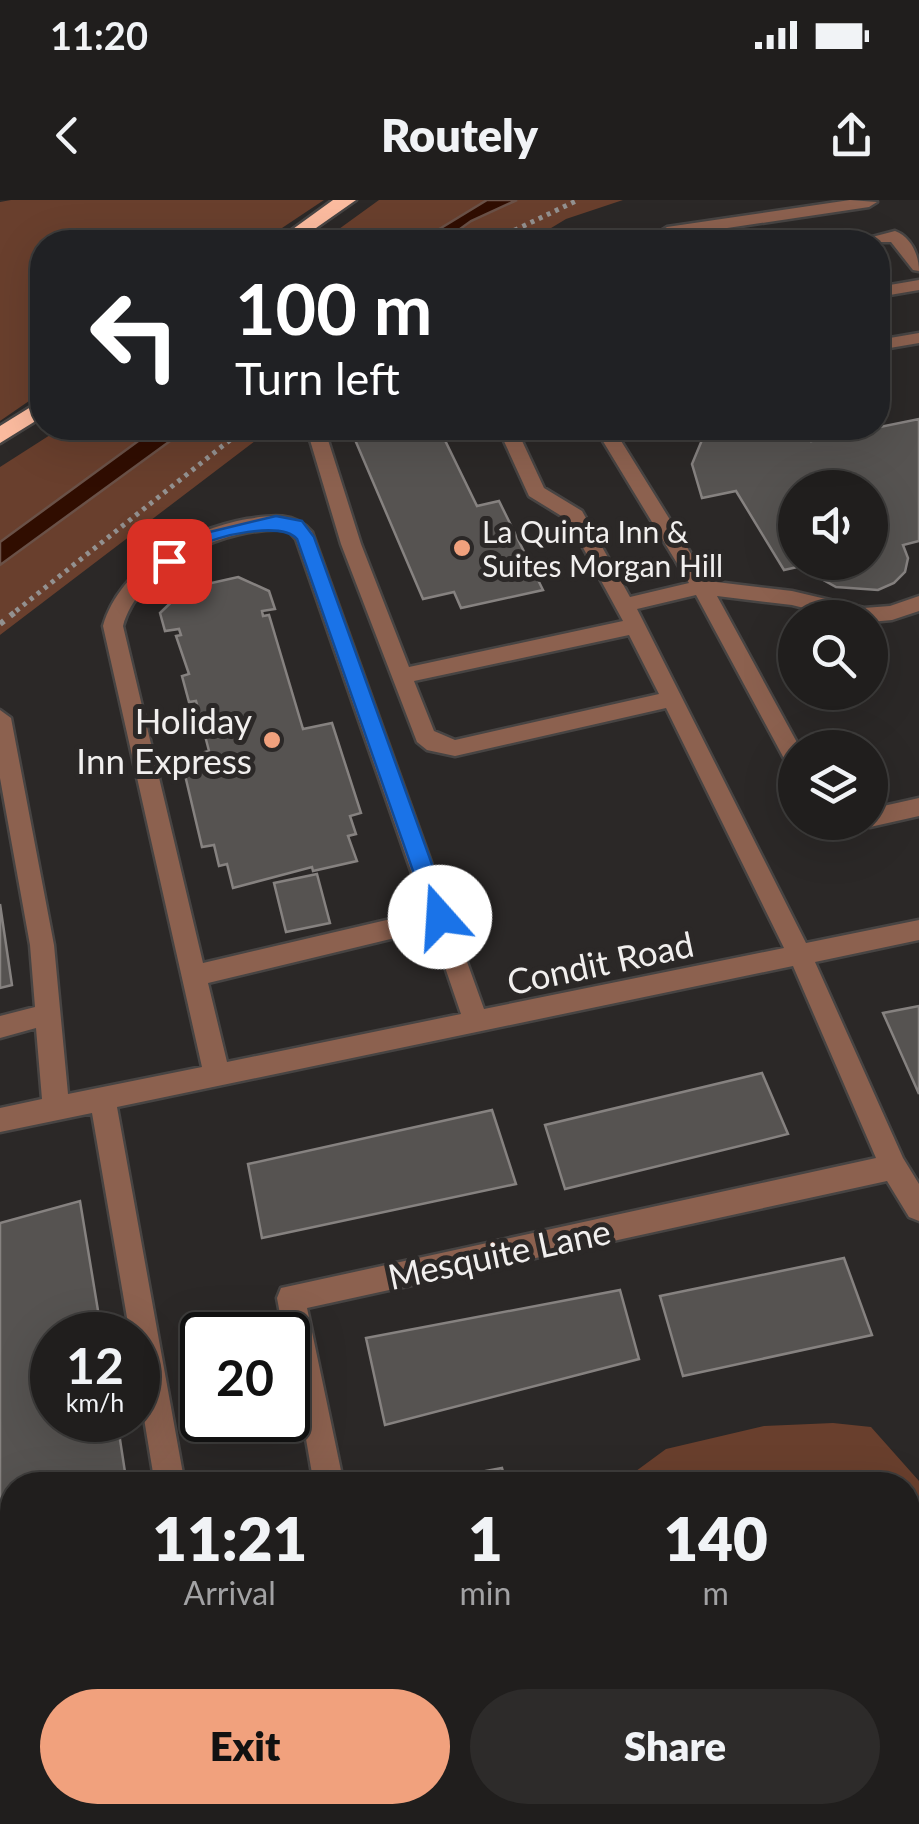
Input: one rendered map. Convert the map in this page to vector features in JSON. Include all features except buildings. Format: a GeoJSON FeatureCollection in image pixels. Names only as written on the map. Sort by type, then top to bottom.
{"type":"FeatureCollection","features":[{"type":"Feature","properties":{"kind":"highway"},"geometry":{"type":"LineString","coordinates":[[302,230],[346,200]]}},
{"type":"Feature","properties":{"kind":"highway"},"geometry":{"type":"LineString","coordinates":[[0,436],[30,415]]}},
{"type":"Feature","properties":{"kind":"street"},"geometry":{"type":"LineString","coordinates":[[692,230],[881,215],[919,266]]}},
{"type":"Feature","properties":{"kind":"street"},"geometry":{"type":"LineString","coordinates":[[890,290],[919,285]]}},
{"type":"Feature","properties":{"kind":"street"},"geometry":{"type":"LineString","coordinates":[[890,343],[919,338]]}},
{"type":"Feature","properties":{"kind":"street"},"geometry":{"type":"LineString","coordinates":[[319,440],[346,527],[402,676],[425,736],[434,744],[455,748],[672,699]]}},
{"type":"Feature","properties":{"kind":"street"},"geometry":{"type":"LineString","coordinates":[[512,440],[536,492],[575,516],[630,616],[800,955],[893,1167],[919,1208]]}},
{"type":"Feature","properties":{"kind":"street"},"geometry":{"type":"LineString","coordinates":[[610,440],[702,587],[780,730]]}},
{"type":"Feature","properties":{"kind":"street"},"geometry":{"type":"LineString","coordinates":[[216,1076],[113,626],[114,612],[124,598],[191,542],[210,535],[276,522],[296,525],[305,537],[477,1022]]}},
{"type":"Feature","properties":{"kind":"street"},"geometry":{"type":"LineString","coordinates":[[402,676],[630,616],[702,587],[792,598],[864,615],[892,613],[919,603]]}},
{"type":"Feature","properties":{"kind":"street"},"geometry":{"type":"LineString","coordinates":[[0,718],[42,945],[56,1109]]}},
{"type":"Feature","properties":{"kind":"street"},"geometry":{"type":"LineString","coordinates":[[888,814],[919,807]]}},
{"type":"Feature","properties":{"kind":"street"},"geometry":{"type":"LineString","coordinates":[[194,976],[440,917]]}},
{"type":"Feature","properties":{"kind":"street","name":"Condit Road"},"geometry":{"type":"LineString","coordinates":[[0,1120],[919,930]]}},
{"type":"Feature","properties":{"kind":"street"},"geometry":{"type":"LineString","coordinates":[[0,1027],[48,1014]]}},
{"type":"Feature","properties":{"kind":"street"},"geometry":{"type":"LineString","coordinates":[[103,1099],[168,1472]]}},
{"type":"Feature","properties":{"kind":"street","name":"Mesquite Lane"},"geometry":{"type":"LineString","coordinates":[[326,1472],[291,1298],[893,1167]]}},
{"type":"Feature","properties":{"kind":"path"},"geometry":{"type":"LineString","coordinates":[[515,230],[578,200]]}},
{"type":"Feature","properties":{"kind":"path"},"geometry":{"type":"LineString","coordinates":[[0,624],[230,440]]}},
{"type":"Feature","properties":{"kind":"shaded area"},"geometry":{"type":"Polygon","coordinates":[[[324,200],[279,230],[30,230],[30,400],[0,421],[0,202],[324,200]]]}},
{"type":"Feature","properties":{"kind":"shaded area"},"geometry":{"type":"Polygon","coordinates":[[[379,200],[623,200],[566,219],[548,230],[338,230],[379,200]]]}},
{"type":"Feature","properties":{"kind":"shaded area"},"geometry":{"type":"Polygon","coordinates":[[[487,200],[517,200],[459,230],[438,230],[487,200]]]}},
{"type":"Feature","properties":{"kind":"shaded area"},"geometry":{"type":"Polygon","coordinates":[[[42,440],[256,440],[0,635],[0,467],[42,440]]]}},
{"type":"Feature","properties":{"kind":"shaded area"},"geometry":{"type":"Polygon","coordinates":[[[140,440],[172,440],[0,565],[0,542],[140,440]]]}},
{"type":"Feature","properties":{"kind":"shaded area"},"geometry":{"type":"Polygon","coordinates":[[[833,1423],[871,1427],[911,1472],[635,1472],[666,1449],[764,1426],[833,1423]]]}},
{"type":"Feature","properties":{"kind":"place","name":"La Quinta Inn & Suites Morgan Hill"},"geometry":{"type":"Point","coordinates":[462,548]}},
{"type":"Feature","properties":{"kind":"place","name":"Holiday Inn Express"},"geometry":{"type":"Point","coordinates":[272,740]}},
{"type":"Feature","properties":{"kind":"route"},"geometry":{"type":"LineString","coordinates":[[169,561],[191,542],[210,535],[276,522],[296,525],[305,537],[440,917]]}}]}
